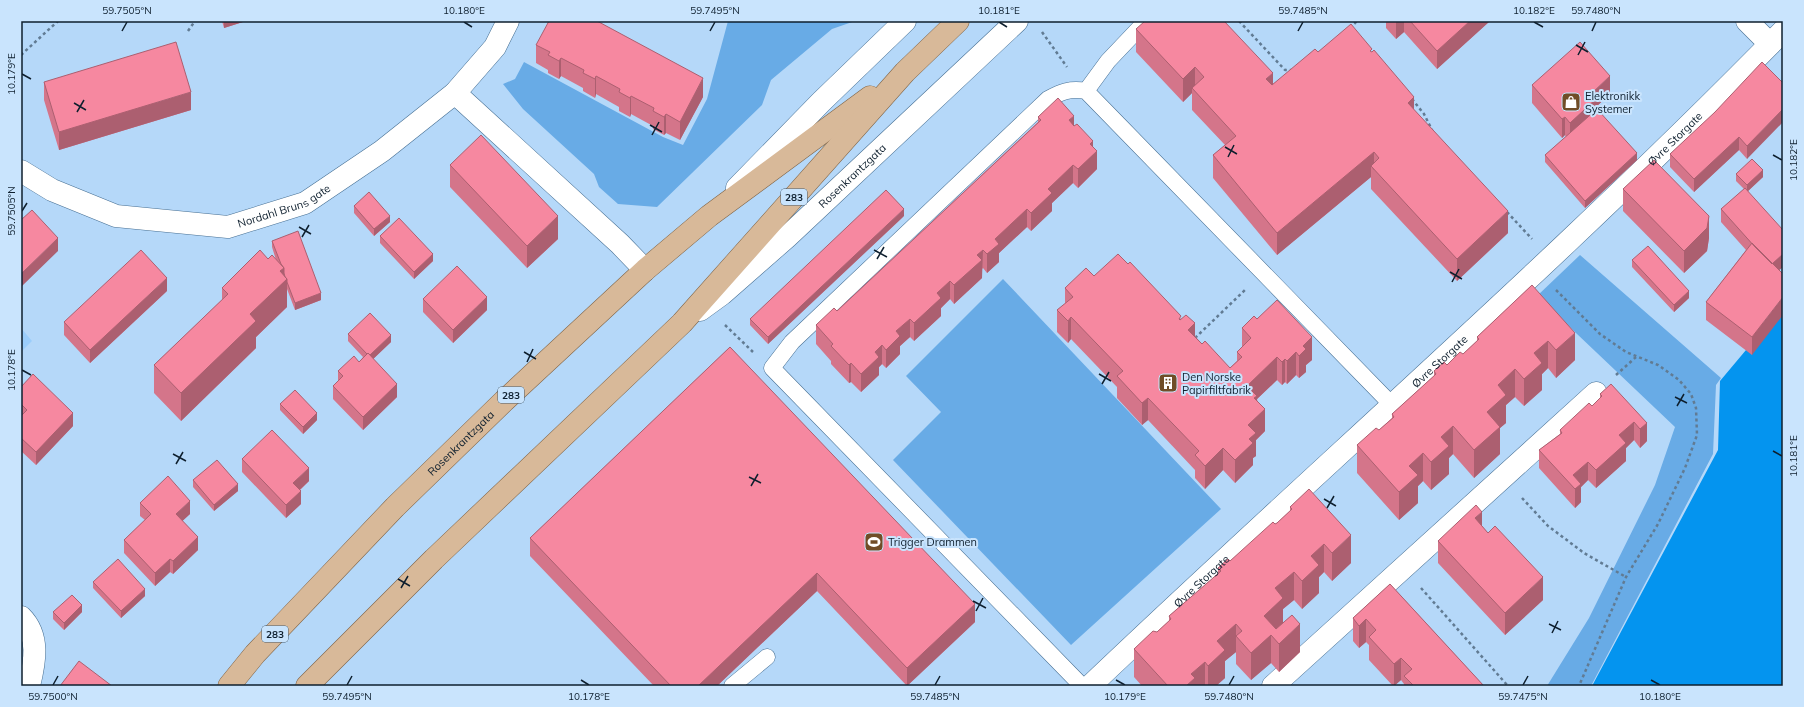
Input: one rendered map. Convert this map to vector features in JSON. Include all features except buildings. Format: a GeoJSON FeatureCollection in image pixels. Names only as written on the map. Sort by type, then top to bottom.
{"type":"FeatureCollection","features":[{"type":"Feature","properties":{"kind":"main road","name":"Rosenkrantzgata"},"geometry":{"type":"LineString","coordinates":[[307,686],[434,559],[682,323],[905,72],[958,21]]}},
{"type":"Feature","properties":{"kind":"main road","name":"Rosenkrantzgata"},"geometry":{"type":"LineString","coordinates":[[229,686],[256,654],[396,507],[504,401],[646,270],[709,216],[905,72]]}},
{"type":"Feature","properties":{"kind":"street","name":"Nordahl Bruns gate"},"geometry":{"type":"LineString","coordinates":[[21,171],[52,190],[116,216],[228,227],[305,203],[382,151],[455,93],[495,47],[508,21]]}},
{"type":"Feature","properties":{"kind":"street","name":"Rosenkrantzgata"},"geometry":{"type":"LineString","coordinates":[[709,216],[821,102],[905,21]]}},
{"type":"Feature","properties":{"kind":"street","name":"Rosenkrantzgata"},"geometry":{"type":"LineString","coordinates":[[682,323],[722,294],[787,237],[1017,21]]}},
{"type":"Feature","properties":{"kind":"street"},"geometry":{"type":"LineString","coordinates":[[1747,21],[1776,38]]}},
{"type":"Feature","properties":{"kind":"street","name":"Øvre Storgate"},"geometry":{"type":"LineString","coordinates":[[1090,686],[1544,265],[1664,151],[1776,38]]}},
{"type":"Feature","properties":{"kind":"street"},"geometry":{"type":"LineString","coordinates":[[455,93],[620,244],[646,270]]}},
{"type":"Feature","properties":{"kind":"street"},"geometry":{"type":"LineString","coordinates":[[1273,686],[1596,393]]}},
{"type":"Feature","properties":{"kind":"street"},"geometry":{"type":"LineString","coordinates":[[21,617],[33,635],[35,650],[29,686]]}},
{"type":"Feature","properties":{"kind":"lane"},"geometry":{"type":"LineString","coordinates":[[1086,91],[1108,60],[1146,21]]}},
{"type":"Feature","properties":{"kind":"lane"},"geometry":{"type":"LineString","coordinates":[[1082,686],[772,368],[792,342],[1048,99],[1068,90],[1074,89],[1086,91],[1392,405]]}},
{"type":"Feature","properties":{"kind":"lane"},"geometry":{"type":"LineString","coordinates":[[732,686],[767,657]]}},
{"type":"Feature","properties":{"kind":"path"},"geometry":{"type":"LineString","coordinates":[[21,55],[58,21]]}},
{"type":"Feature","properties":{"kind":"path"},"geometry":{"type":"LineString","coordinates":[[188,31],[195,21]]}},
{"type":"Feature","properties":{"kind":"path"},"geometry":{"type":"LineString","coordinates":[[1239,21],[1285,70],[1293,71]]}},
{"type":"Feature","properties":{"kind":"path"},"geometry":{"type":"LineString","coordinates":[[1344,33],[1357,21]]}},
{"type":"Feature","properties":{"kind":"path"},"geometry":{"type":"LineString","coordinates":[[1039,28],[1086,91]]}},
{"type":"Feature","properties":{"kind":"path"},"geometry":{"type":"LineString","coordinates":[[1350,28],[1355,34]]}},
{"type":"Feature","properties":{"kind":"path"},"geometry":{"type":"LineString","coordinates":[[1410,97],[1424,114],[1434,134]]}},
{"type":"Feature","properties":{"kind":"path"},"geometry":{"type":"LineString","coordinates":[[1503,208],[1544,265],[1575,312],[1600,334],[1626,352],[1658,365],[1679,380],[1691,394],[1696,408],[1697,435],[1685,468],[1658,524],[1626,577],[1580,686]]}},
{"type":"Feature","properties":{"kind":"path"},"geometry":{"type":"LineString","coordinates":[[1195,338],[1263,273]]}},
{"type":"Feature","properties":{"kind":"path"},"geometry":{"type":"LineString","coordinates":[[725,326],[745,345]]}},
{"type":"Feature","properties":{"kind":"path"},"geometry":{"type":"LineString","coordinates":[[1504,478],[1548,526],[1584,553],[1626,577]]}},
{"type":"Feature","properties":{"kind":"path"},"geometry":{"type":"LineString","coordinates":[[1403,569],[1508,686]]}},
{"type":"Feature","properties":{"kind":"shaded area"},"geometry":{"type":"Polygon","coordinates":[[[728,21],[855,21],[832,29],[771,80],[762,105],[657,207],[618,204],[599,187],[594,174],[523,109],[503,84],[515,79],[524,62],[663,137],[683,145],[707,99],[728,21]]]}},
{"type":"Feature","properties":{"kind":"shaded area"},"geometry":{"type":"Polygon","coordinates":[[[1580,255],[1721,378],[1716,385],[1713,454],[1591,686],[1547,686],[1589,618],[1655,485],[1675,427],[1537,296],[1580,255]]]}},
{"type":"Feature","properties":{"kind":"shaded area"},"geometry":{"type":"Polygon","coordinates":[[[1003,279],[1221,509],[1071,645],[893,460],[941,412],[906,376],[1003,279]]]}},
{"type":"Feature","properties":{"kind":"shaded area"},"geometry":{"type":"Polygon","coordinates":[[[1783,306],[1783,686],[1592,686],[1718,450],[1720,381],[1783,306]]]}},
{"type":"Feature","properties":{"kind":"shaded area"},"geometry":{"type":"Polygon","coordinates":[[[21,328],[32,341],[21,352],[21,328]]]}},
{"type":"Feature","properties":{"kind":"place","name":"Elektronikk Systemer"},"geometry":{"type":"Point","coordinates":[1571,102]}},
{"type":"Feature","properties":{"kind":"place","name":"Den Norske Papirfiltfabrik"},"geometry":{"type":"Point","coordinates":[1168,383]}},
{"type":"Feature","properties":{"kind":"place","name":"Trigger Drammen"},"geometry":{"type":"Point","coordinates":[874,542]}}]}
